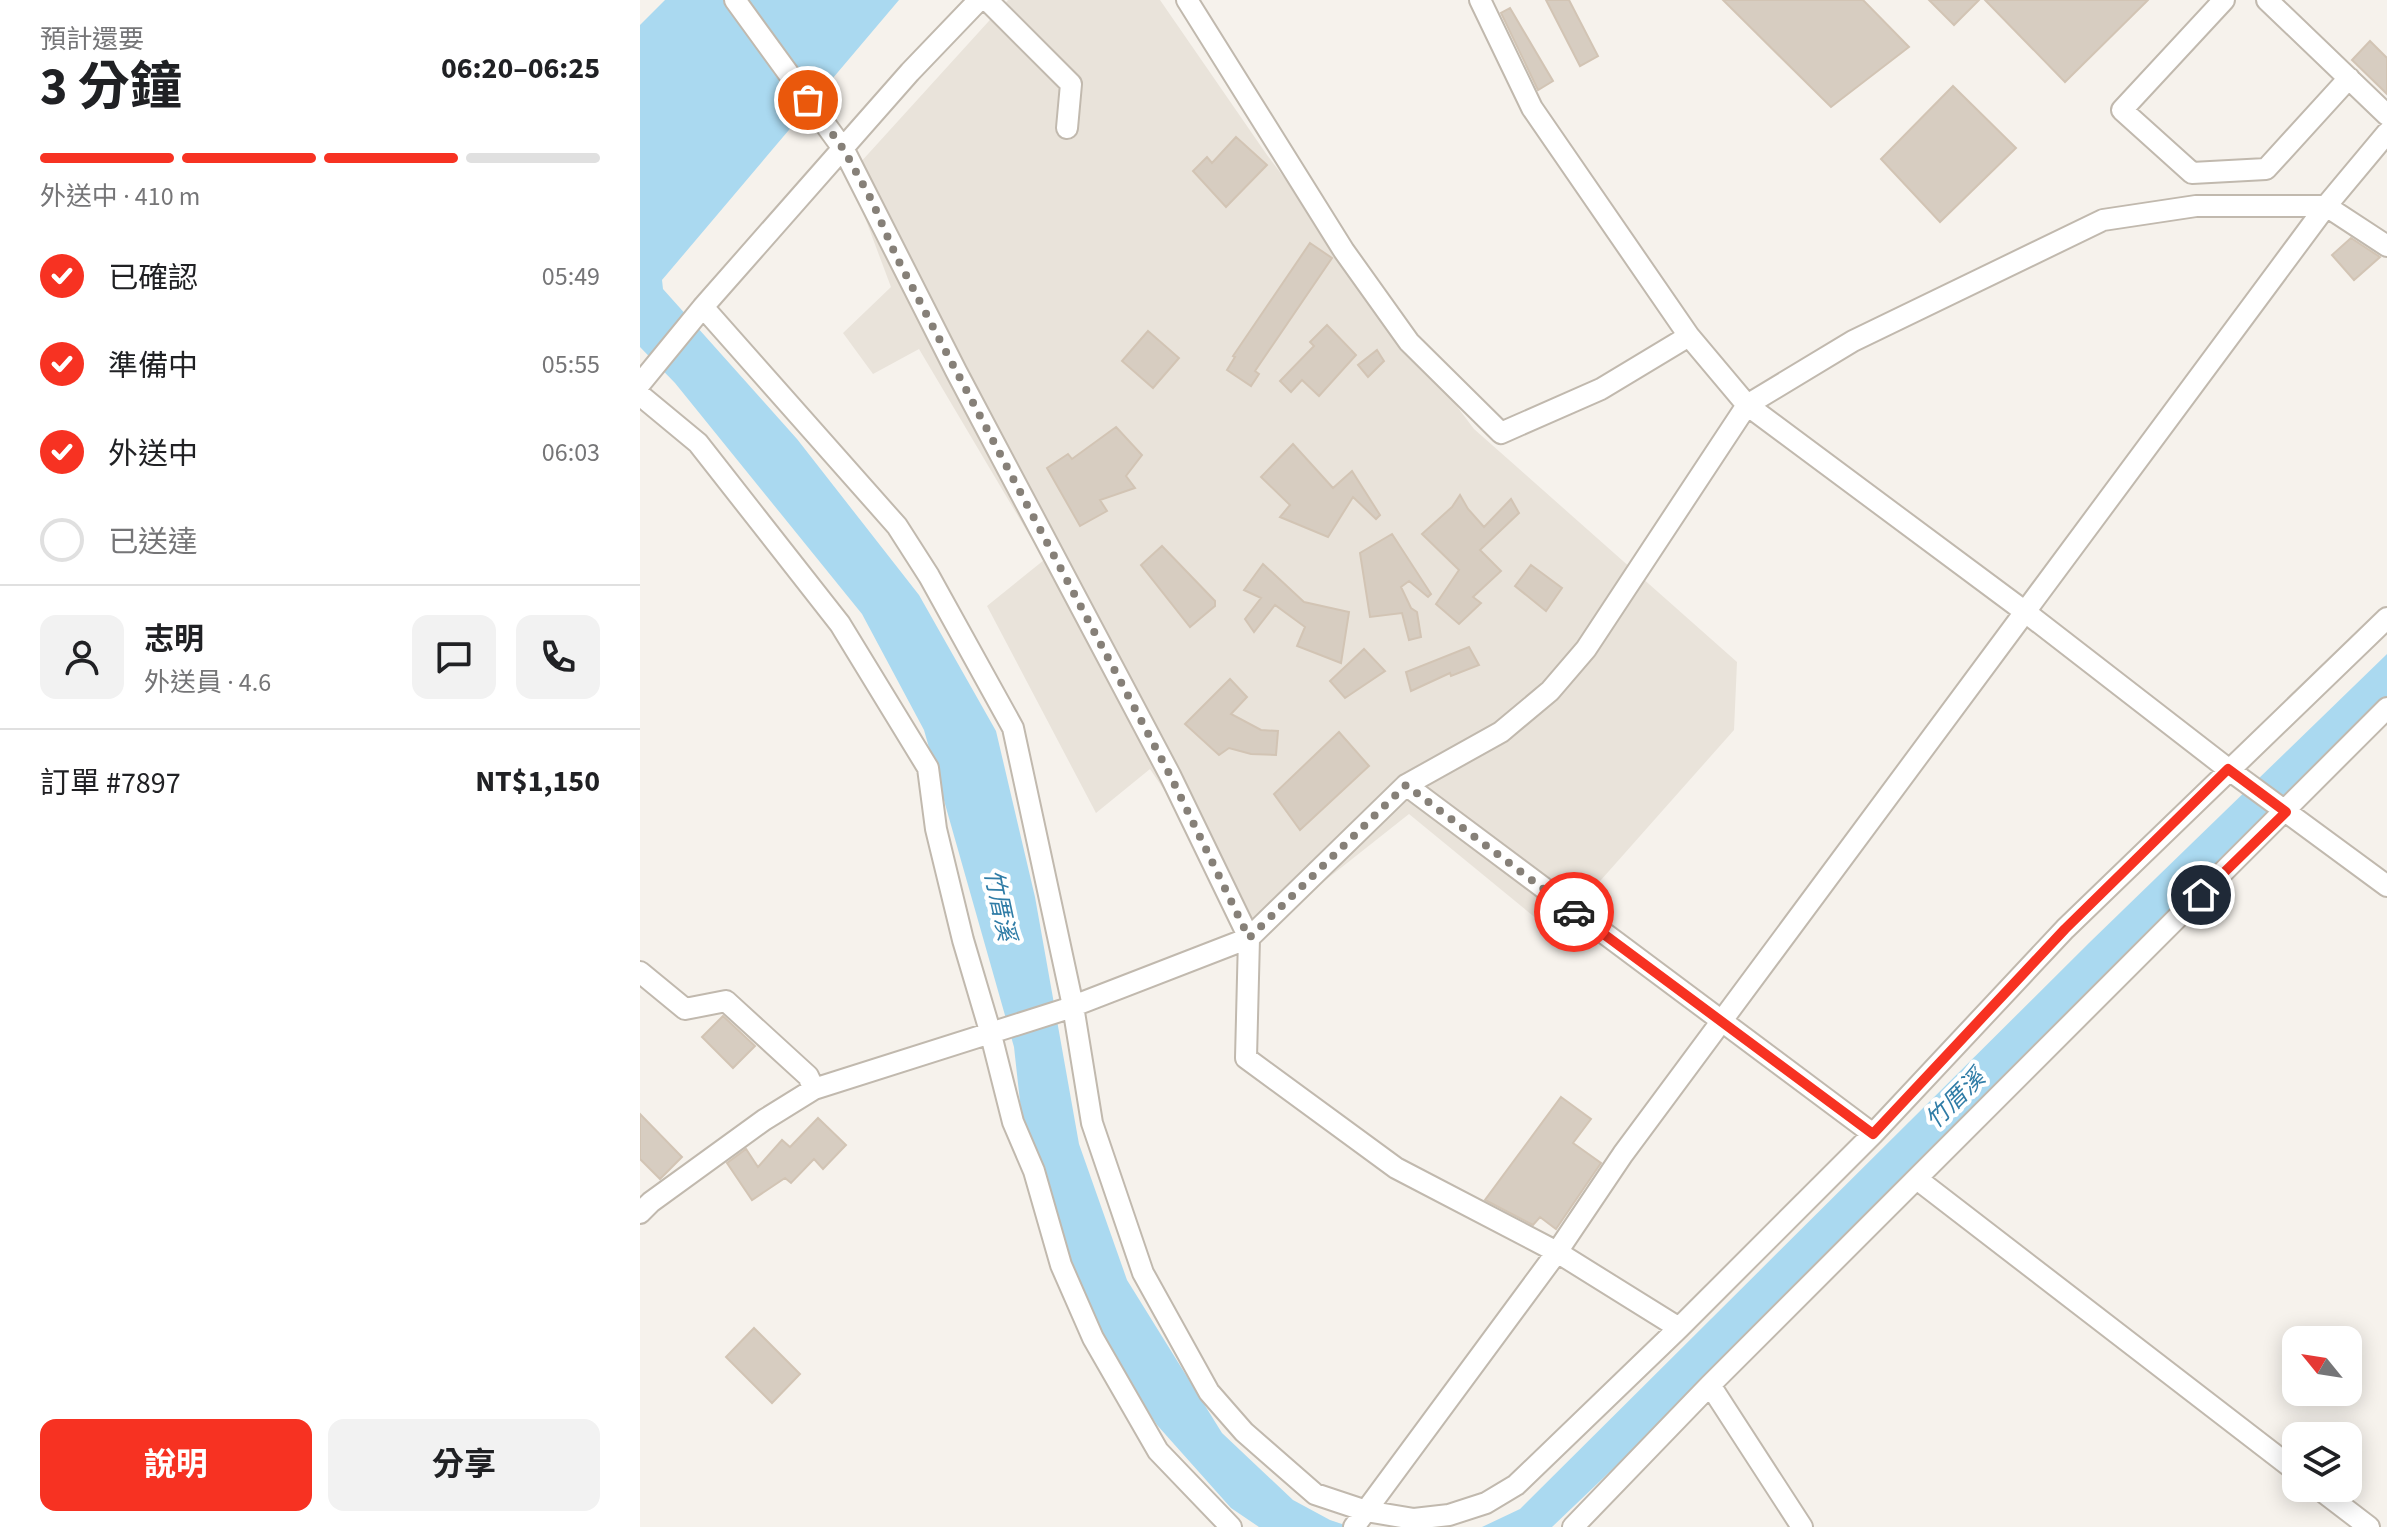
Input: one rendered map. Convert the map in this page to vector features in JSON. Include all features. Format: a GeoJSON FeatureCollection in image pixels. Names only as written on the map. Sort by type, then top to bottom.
{"type":"FeatureCollection","features":[{"type":"Feature","properties":{"kind":"street"},"geometry":{"type":"LineString","coordinates":[[735,0],[844,150],[956,371],[1170,775],[1249,938],[1246,1058],[1396,1168],[1557,1252],[1679,1328]]}},
{"type":"Feature","properties":{"kind":"street"},"geometry":{"type":"LineString","coordinates":[[640,384],[703,307],[910,72],[979,0]]}},
{"type":"Feature","properties":{"kind":"street"},"geometry":{"type":"LineString","coordinates":[[987,0],[1071,84],[1067,128]]}},
{"type":"Feature","properties":{"kind":"street"},"geometry":{"type":"LineString","coordinates":[[1187,0],[1344,251],[1409,342],[1501,433],[1601,389],[1689,336]]}},
{"type":"Feature","properties":{"kind":"street"},"geometry":{"type":"LineString","coordinates":[[1480,0],[1532,108],[1689,336],[1747,405],[2387,886]]}},
{"type":"Feature","properties":{"kind":"street"},"geometry":{"type":"LineString","coordinates":[[2224,0],[2122,110],[2192,173],[2266,169],[2349,78]]}},
{"type":"Feature","properties":{"kind":"street"},"geometry":{"type":"LineString","coordinates":[[2267,0],[2387,115]]}},
{"type":"Feature","properties":{"kind":"street"},"geometry":{"type":"LineString","coordinates":[[1360,1519],[1557,1252],[1623,1154],[2024,611],[2326,206],[2387,133]]}},
{"type":"Feature","properties":{"kind":"street"},"geometry":{"type":"LineString","coordinates":[[640,1213],[764,1120],[814,1089],[1068,1008],[1249,938],[1406,785],[1501,732],[1550,691],[1586,649],[1747,405],[1853,341],[2103,220],[2196,206],[2326,206],[2387,246]]}},
{"type":"Feature","properties":{"kind":"street"},"geometry":{"type":"LineString","coordinates":[[703,307],[897,526],[929,576],[1013,728],[1092,1123],[1143,1273],[1209,1392],[1244,1432],[1315,1494],[1360,1519],[1430,1518],[1468,1510],[1503,1494],[1679,1328],[1873,1134],[2065,929],[2387,618]]}},
{"type":"Feature","properties":{"kind":"street"},"geometry":{"type":"LineString","coordinates":[[640,395],[698,443],[840,624],[928,768],[936,829],[963,940],[1013,1122],[1034,1171],[1061,1265],[1093,1338],[1158,1451],[1231,1527]]}},
{"type":"Feature","properties":{"kind":"street"},"geometry":{"type":"LineString","coordinates":[[1573,1527],[1710,1385],[2387,708]]}},
{"type":"Feature","properties":{"kind":"street"},"geometry":{"type":"LineString","coordinates":[[1406,785],[1873,1134]]}},
{"type":"Feature","properties":{"kind":"street"},"geometry":{"type":"LineString","coordinates":[[640,972],[685,1009],[726,1001],[808,1076],[814,1089]]}},
{"type":"Feature","properties":{"kind":"street"},"geometry":{"type":"LineString","coordinates":[[1917,1179],[2282,1460]]}},
{"type":"Feature","properties":{"kind":"street"},"geometry":{"type":"LineString","coordinates":[[1710,1385],[1802,1527]]}},
{"type":"Feature","properties":{"kind":"street"},"geometry":{"type":"LineString","coordinates":[[2336,1502],[2369,1527]]}},
{"type":"Feature","properties":{"kind":"shaded area"},"geometry":{"type":"Polygon","coordinates":[[[1008,0],[1160,0],[1267,155],[1474,429],[1737,662],[1734,730],[1554,933],[1409,814],[1260,932],[1150,769],[1096,813],[987,606],[1044,560],[919,349],[873,374],[843,333],[891,287],[849,175],[1008,0]]]}},
{"type":"Feature","properties":{"kind":"water","name":"竹厝溪"},"geometry":{"type":"Polygon","coordinates":[[[665,0],[899,0],[662,280],[663,289],[797,439],[919,595],[996,731],[1035,897],[1079,1144],[1127,1280],[1222,1433],[1293,1500],[1330,1520],[1351,1527],[1259,1527],[1231,1508],[1157,1425],[1088,1317],[1024,1138],[1014,1047],[924,730],[862,614],[675,383],[640,347],[640,25],[665,0]]]}},
{"type":"Feature","properties":{"kind":"water","name":"竹厝溪"},"geometry":{"type":"Polygon","coordinates":[[[2387,654],[2387,705],[1912,1183],[1552,1527],[1482,1527],[1520,1509],[2090,942],[2387,654]]]}},
{"type":"Feature","properties":{"kind":"building"},"geometry":{"type":"Polygon","coordinates":[[[1546,0],[1569,0],[1598,56],[1580,66],[1546,0]]]}},
{"type":"Feature","properties":{"kind":"building"},"geometry":{"type":"Polygon","coordinates":[[[1723,0],[1863,0],[1909,47],[1831,107],[1723,0]]]}},
{"type":"Feature","properties":{"kind":"building"},"geometry":{"type":"Polygon","coordinates":[[[1929,0],[1979,0],[1954,25],[1929,0]]]}},
{"type":"Feature","properties":{"kind":"building"},"geometry":{"type":"Polygon","coordinates":[[[1985,0],[2148,0],[2065,82],[1985,0]]]}},
{"type":"Feature","properties":{"kind":"building"},"geometry":{"type":"Polygon","coordinates":[[[1510,8],[1553,81],[1538,90],[1501,13],[1510,8]]]}},
{"type":"Feature","properties":{"kind":"building"},"geometry":{"type":"Polygon","coordinates":[[[2370,41],[2387,58],[2387,94],[2352,60],[2370,41]]]}},
{"type":"Feature","properties":{"kind":"building"},"geometry":{"type":"Polygon","coordinates":[[[1953,86],[2016,148],[1940,222],[1881,159],[1953,86]]]}},
{"type":"Feature","properties":{"kind":"building"},"geometry":{"type":"Polygon","coordinates":[[[1236,137],[1267,165],[1226,207],[1193,171],[1207,157],[1212,163],[1236,137]]]}},
{"type":"Feature","properties":{"kind":"building"},"geometry":{"type":"Polygon","coordinates":[[[2351,238],[2380,257],[2354,280],[2332,255],[2351,238]]]}},
{"type":"Feature","properties":{"kind":"building"},"geometry":{"type":"Polygon","coordinates":[[[1310,243],[1332,258],[1255,371],[1259,374],[1251,386],[1227,370],[1233,356],[1310,243]]]}},
{"type":"Feature","properties":{"kind":"building"},"geometry":{"type":"Polygon","coordinates":[[[1327,325],[1356,355],[1319,396],[1302,380],[1291,392],[1280,381],[1314,346],[1310,342],[1327,325]]]}},
{"type":"Feature","properties":{"kind":"building"},"geometry":{"type":"Polygon","coordinates":[[[1148,331],[1179,358],[1153,388],[1122,361],[1148,331]]]}},
{"type":"Feature","properties":{"kind":"building"},"geometry":{"type":"Polygon","coordinates":[[[1377,350],[1384,361],[1368,377],[1358,365],[1377,350]]]}},
{"type":"Feature","properties":{"kind":"building"},"geometry":{"type":"Polygon","coordinates":[[[1116,427],[1142,455],[1126,476],[1135,488],[1100,500],[1107,511],[1080,526],[1047,468],[1068,454],[1072,459],[1116,427]]]}},
{"type":"Feature","properties":{"kind":"building"},"geometry":{"type":"Polygon","coordinates":[[[1293,444],[1333,488],[1352,471],[1380,515],[1376,519],[1353,497],[1328,537],[1280,517],[1290,505],[1261,477],[1293,444]]]}},
{"type":"Feature","properties":{"kind":"building"},"geometry":{"type":"Polygon","coordinates":[[[1460,495],[1484,527],[1511,499],[1519,513],[1480,550],[1501,571],[1473,597],[1481,603],[1459,624],[1436,604],[1459,570],[1422,534],[1452,507],[1460,495]]]}},
{"type":"Feature","properties":{"kind":"building"},"geometry":{"type":"Polygon","coordinates":[[[1392,534],[1431,594],[1428,597],[1409,581],[1401,587],[1411,608],[1417,612],[1421,637],[1409,640],[1402,613],[1370,617],[1360,553],[1392,534]]]}},
{"type":"Feature","properties":{"kind":"building"},"geometry":{"type":"Polygon","coordinates":[[[1162,546],[1215,601],[1215,606],[1190,627],[1141,565],[1162,546]]]}},
{"type":"Feature","properties":{"kind":"building"},"geometry":{"type":"Polygon","coordinates":[[[1263,564],[1304,602],[1349,612],[1341,663],[1297,646],[1305,627],[1275,605],[1254,632],[1245,619],[1261,598],[1244,590],[1263,564]]]}},
{"type":"Feature","properties":{"kind":"building"},"geometry":{"type":"Polygon","coordinates":[[[1531,565],[1562,588],[1546,611],[1515,586],[1531,565]]]}},
{"type":"Feature","properties":{"kind":"building"},"geometry":{"type":"Polygon","coordinates":[[[1469,647],[1479,665],[1451,676],[1450,673],[1411,691],[1406,672],[1469,647]]]}},
{"type":"Feature","properties":{"kind":"building"},"geometry":{"type":"Polygon","coordinates":[[[1364,649],[1385,671],[1345,698],[1330,681],[1364,649]]]}},
{"type":"Feature","properties":{"kind":"building"},"geometry":{"type":"Polygon","coordinates":[[[1230,679],[1247,697],[1231,714],[1261,730],[1278,731],[1276,755],[1251,754],[1229,748],[1219,755],[1185,724],[1230,679]]]}},
{"type":"Feature","properties":{"kind":"building"},"geometry":{"type":"Polygon","coordinates":[[[1339,732],[1369,766],[1300,830],[1274,794],[1339,732]]]}},
{"type":"Feature","properties":{"kind":"building"},"geometry":{"type":"Polygon","coordinates":[[[723,1016],[755,1046],[733,1068],[702,1037],[723,1016]]]}},
{"type":"Feature","properties":{"kind":"building"},"geometry":{"type":"Polygon","coordinates":[[[1561,1097],[1591,1119],[1573,1143],[1601,1163],[1556,1229],[1540,1217],[1533,1225],[1485,1200],[1561,1097]]]}},
{"type":"Feature","properties":{"kind":"building"},"geometry":{"type":"Polygon","coordinates":[[[640,1114],[682,1157],[660,1179],[640,1159],[640,1114]]]}},
{"type":"Feature","properties":{"kind":"building"},"geometry":{"type":"Polygon","coordinates":[[[818,1118],[846,1145],[823,1169],[814,1159],[791,1183],[785,1178],[752,1200],[727,1163],[746,1149],[758,1167],[782,1140],[790,1147],[818,1118]]]}},
{"type":"Feature","properties":{"kind":"building"},"geometry":{"type":"Polygon","coordinates":[[[754,1328],[800,1374],[772,1403],[726,1357],[754,1328]]]}},
{"type":"Feature","properties":{"kind":"way so far"},"geometry":{"type":"LineString","coordinates":[[808,100],[844,150],[872,201],[896,256],[1170,775],[1249,938],[1406,785],[1574,912]]}},
{"type":"Feature","properties":{"kind":"route"},"geometry":{"type":"LineString","coordinates":[[1574,912],[1873,1134],[2065,929],[2228,769],[2286,812],[2201,895]]}}]}
